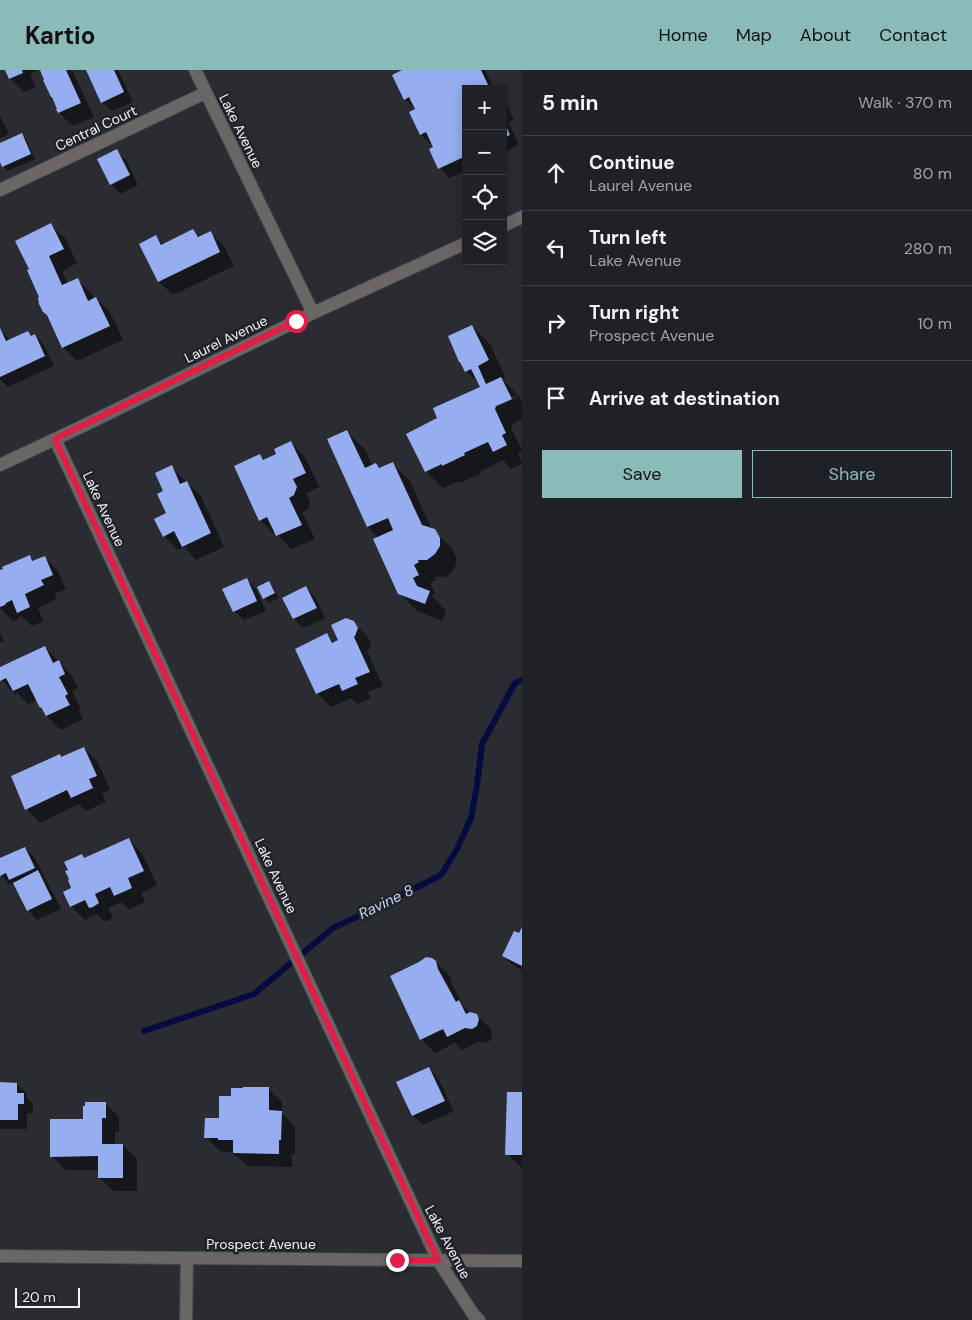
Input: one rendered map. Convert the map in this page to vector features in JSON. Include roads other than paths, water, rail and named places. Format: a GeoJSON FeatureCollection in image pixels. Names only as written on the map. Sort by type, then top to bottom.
{"type":"FeatureCollection","features":[{"type":"Feature","properties":{"kind":"street","name":"Lake Avenue"},"geometry":{"type":"LineString","coordinates":[[195,70],[313,313]]}},
{"type":"Feature","properties":{"kind":"street","name":"Central Court"},"geometry":{"type":"LineString","coordinates":[[0,190],[205,93]]}},
{"type":"Feature","properties":{"kind":"street"},"geometry":{"type":"LineString","coordinates":[[507,224],[522,217]]}},
{"type":"Feature","properties":{"kind":"street","name":"Laurel Avenue"},"geometry":{"type":"LineString","coordinates":[[0,465],[313,313],[462,245]]}},
{"type":"Feature","properties":{"kind":"street","name":"Lake Avenue"},"geometry":{"type":"LineString","coordinates":[[55,439],[438,1260],[473,1314],[479,1320]]}},
{"type":"Feature","properties":{"kind":"street","name":"Prospect Avenue"},"geometry":{"type":"LineString","coordinates":[[0,1256],[522,1261]]}},
{"type":"Feature","properties":{"kind":"street"},"geometry":{"type":"LineString","coordinates":[[186,1320],[187,1258]]}},
{"type":"Feature","properties":{"kind":"waterway","name":"Ravine 8"},"geometry":{"type":"LineString","coordinates":[[144,1031],[254,994],[333,928],[441,875],[457,849],[471,818],[482,744],[515,683],[522,680]]}}]}
